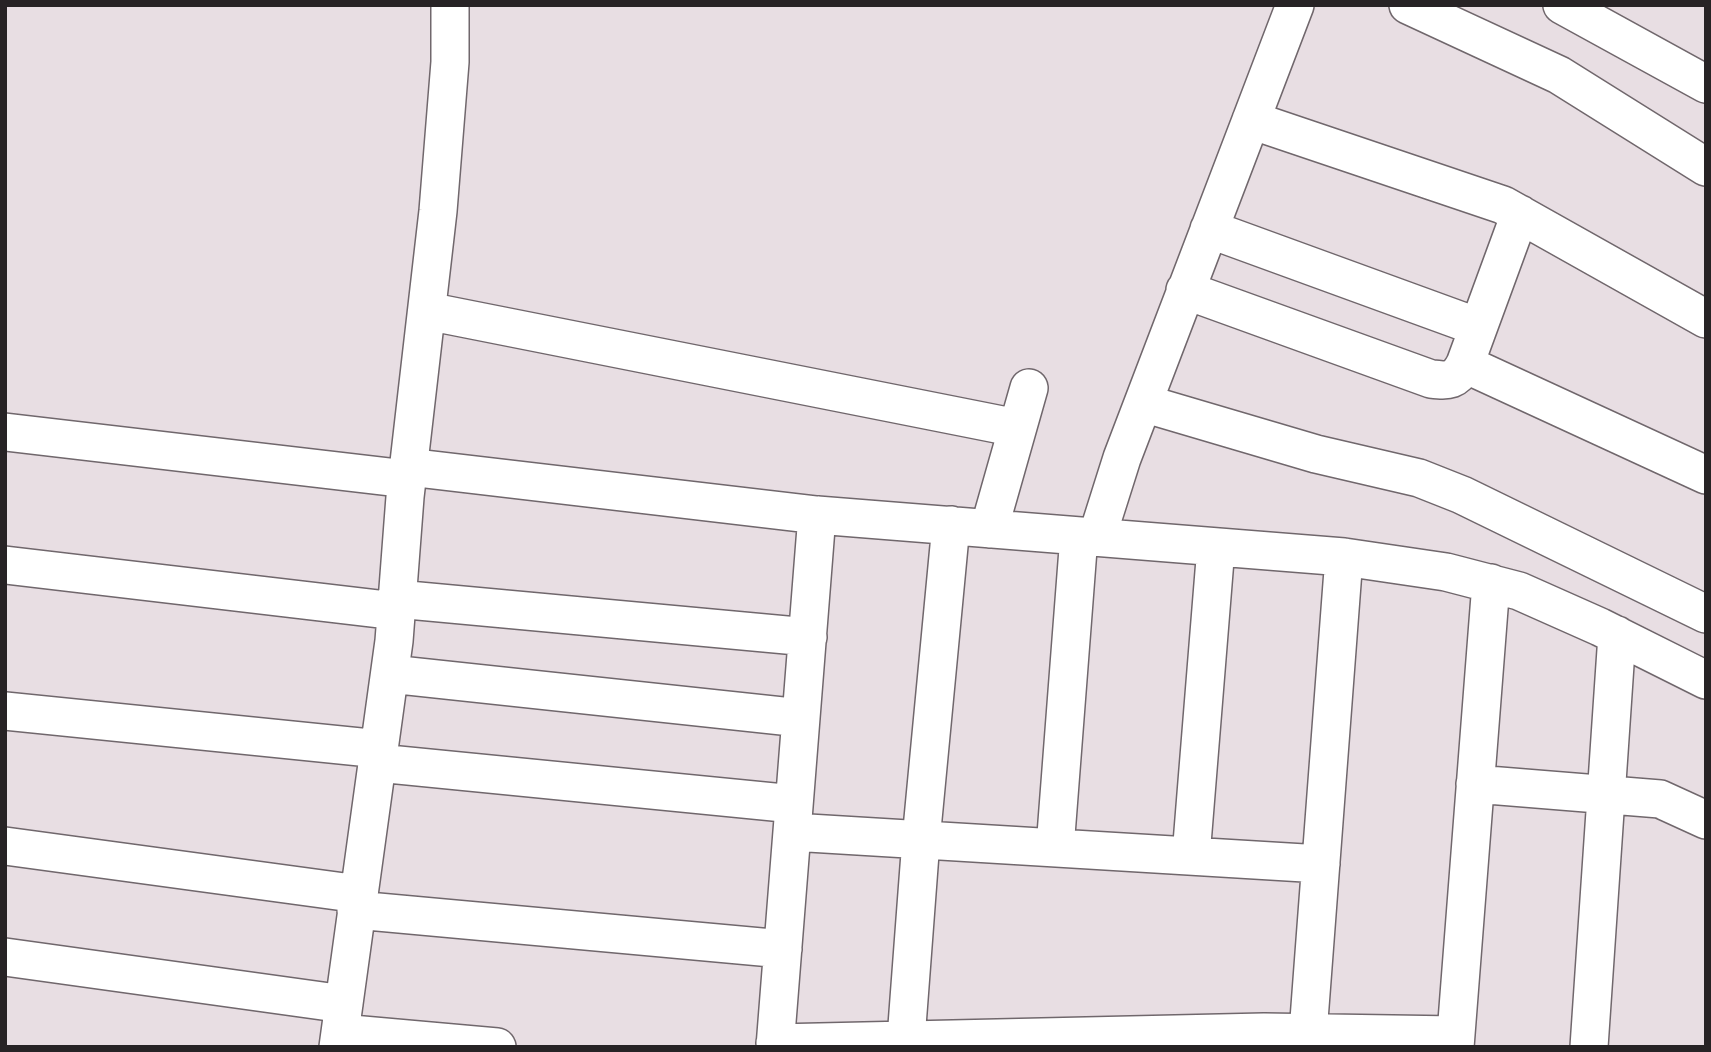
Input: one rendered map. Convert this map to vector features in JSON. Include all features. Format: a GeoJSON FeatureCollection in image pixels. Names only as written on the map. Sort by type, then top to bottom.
{"type":"FeatureCollection","features":[{"type":"Feature","properties":{"kind":"street"},"geometry":{"type":"LineString","coordinates":[[341,1028],[390,674],[408,473],[438,211],[450,62],[450,5]]}},
{"type":"Feature","properties":{"kind":"street"},"geometry":{"type":"LineString","coordinates":[[1055,848],[1088,537],[1143,404],[1295,5]]}},
{"type":"Feature","properties":{"kind":"street"},"geometry":{"type":"LineString","coordinates":[[1408,5],[1559,75],[1702,156]]}},
{"type":"Feature","properties":{"kind":"street"},"geometry":{"type":"LineString","coordinates":[[1562,5],[1706,84]]}},
{"type":"Feature","properties":{"kind":"street"},"geometry":{"type":"LineString","coordinates":[[1251,120],[1479,196],[1520,214],[1706,319]]}},
{"type":"Feature","properties":{"kind":"street"},"geometry":{"type":"LineString","coordinates":[[1185,290],[1431,379],[1450,381],[1458,377],[1465,364],[1520,214]]}},
{"type":"Feature","properties":{"kind":"street"},"geometry":{"type":"LineString","coordinates":[[1209,229],[1478,327]]}},
{"type":"Feature","properties":{"kind":"street"},"geometry":{"type":"LineString","coordinates":[[427,311],[1017,428]]}},
{"type":"Feature","properties":{"kind":"street"},"geometry":{"type":"LineString","coordinates":[[1465,364],[1706,475]]}},
{"type":"Feature","properties":{"kind":"street"},"geometry":{"type":"LineString","coordinates":[[989,529],[1028,388]]}},
{"type":"Feature","properties":{"kind":"street"},"geometry":{"type":"LineString","coordinates":[[1143,404],[1316,454],[1419,478],[1462,495],[1706,614]]}},
{"type":"Feature","properties":{"kind":"street"},"geometry":{"type":"LineString","coordinates":[[5,432],[817,515],[1344,557],[1447,572],[1519,591],[1617,635],[1706,680]]}},
{"type":"Feature","properties":{"kind":"street"},"geometry":{"type":"LineString","coordinates":[[817,515],[775,1045],[906,1039],[1308,1033],[1455,1041],[1491,583]]}},
{"type":"Feature","properties":{"kind":"street"},"geometry":{"type":"LineString","coordinates":[[906,1039],[921,840],[951,526]]}},
{"type":"Feature","properties":{"kind":"street"},"geometry":{"type":"LineString","coordinates":[[1191,856],[1216,547]]}},
{"type":"Feature","properties":{"kind":"street"},"geometry":{"type":"LineString","coordinates":[[1308,1033],[1344,557]]}},
{"type":"Feature","properties":{"kind":"street"},"geometry":{"type":"LineString","coordinates":[[5,565],[397,605],[808,638]]}},
{"type":"Feature","properties":{"kind":"street"},"geometry":{"type":"LineString","coordinates":[[1589,1047],[1617,635]]}},
{"type":"Feature","properties":{"kind":"street"},"geometry":{"type":"LineString","coordinates":[[390,674],[801,718]]}},
{"type":"Feature","properties":{"kind":"street"},"geometry":{"type":"LineString","coordinates":[[5,710],[379,756],[793,818],[921,840],[1321,864]]}},
{"type":"Feature","properties":{"kind":"street"},"geometry":{"type":"LineString","coordinates":[[1475,784],[1660,799],[1706,820]]}},
{"type":"Feature","properties":{"kind":"street"},"geometry":{"type":"LineString","coordinates":[[5,846],[357,902],[783,950]]}},
{"type":"Feature","properties":{"kind":"street"},"geometry":{"type":"LineString","coordinates":[[5,957],[341,1028],[497,1047]]}}]}
